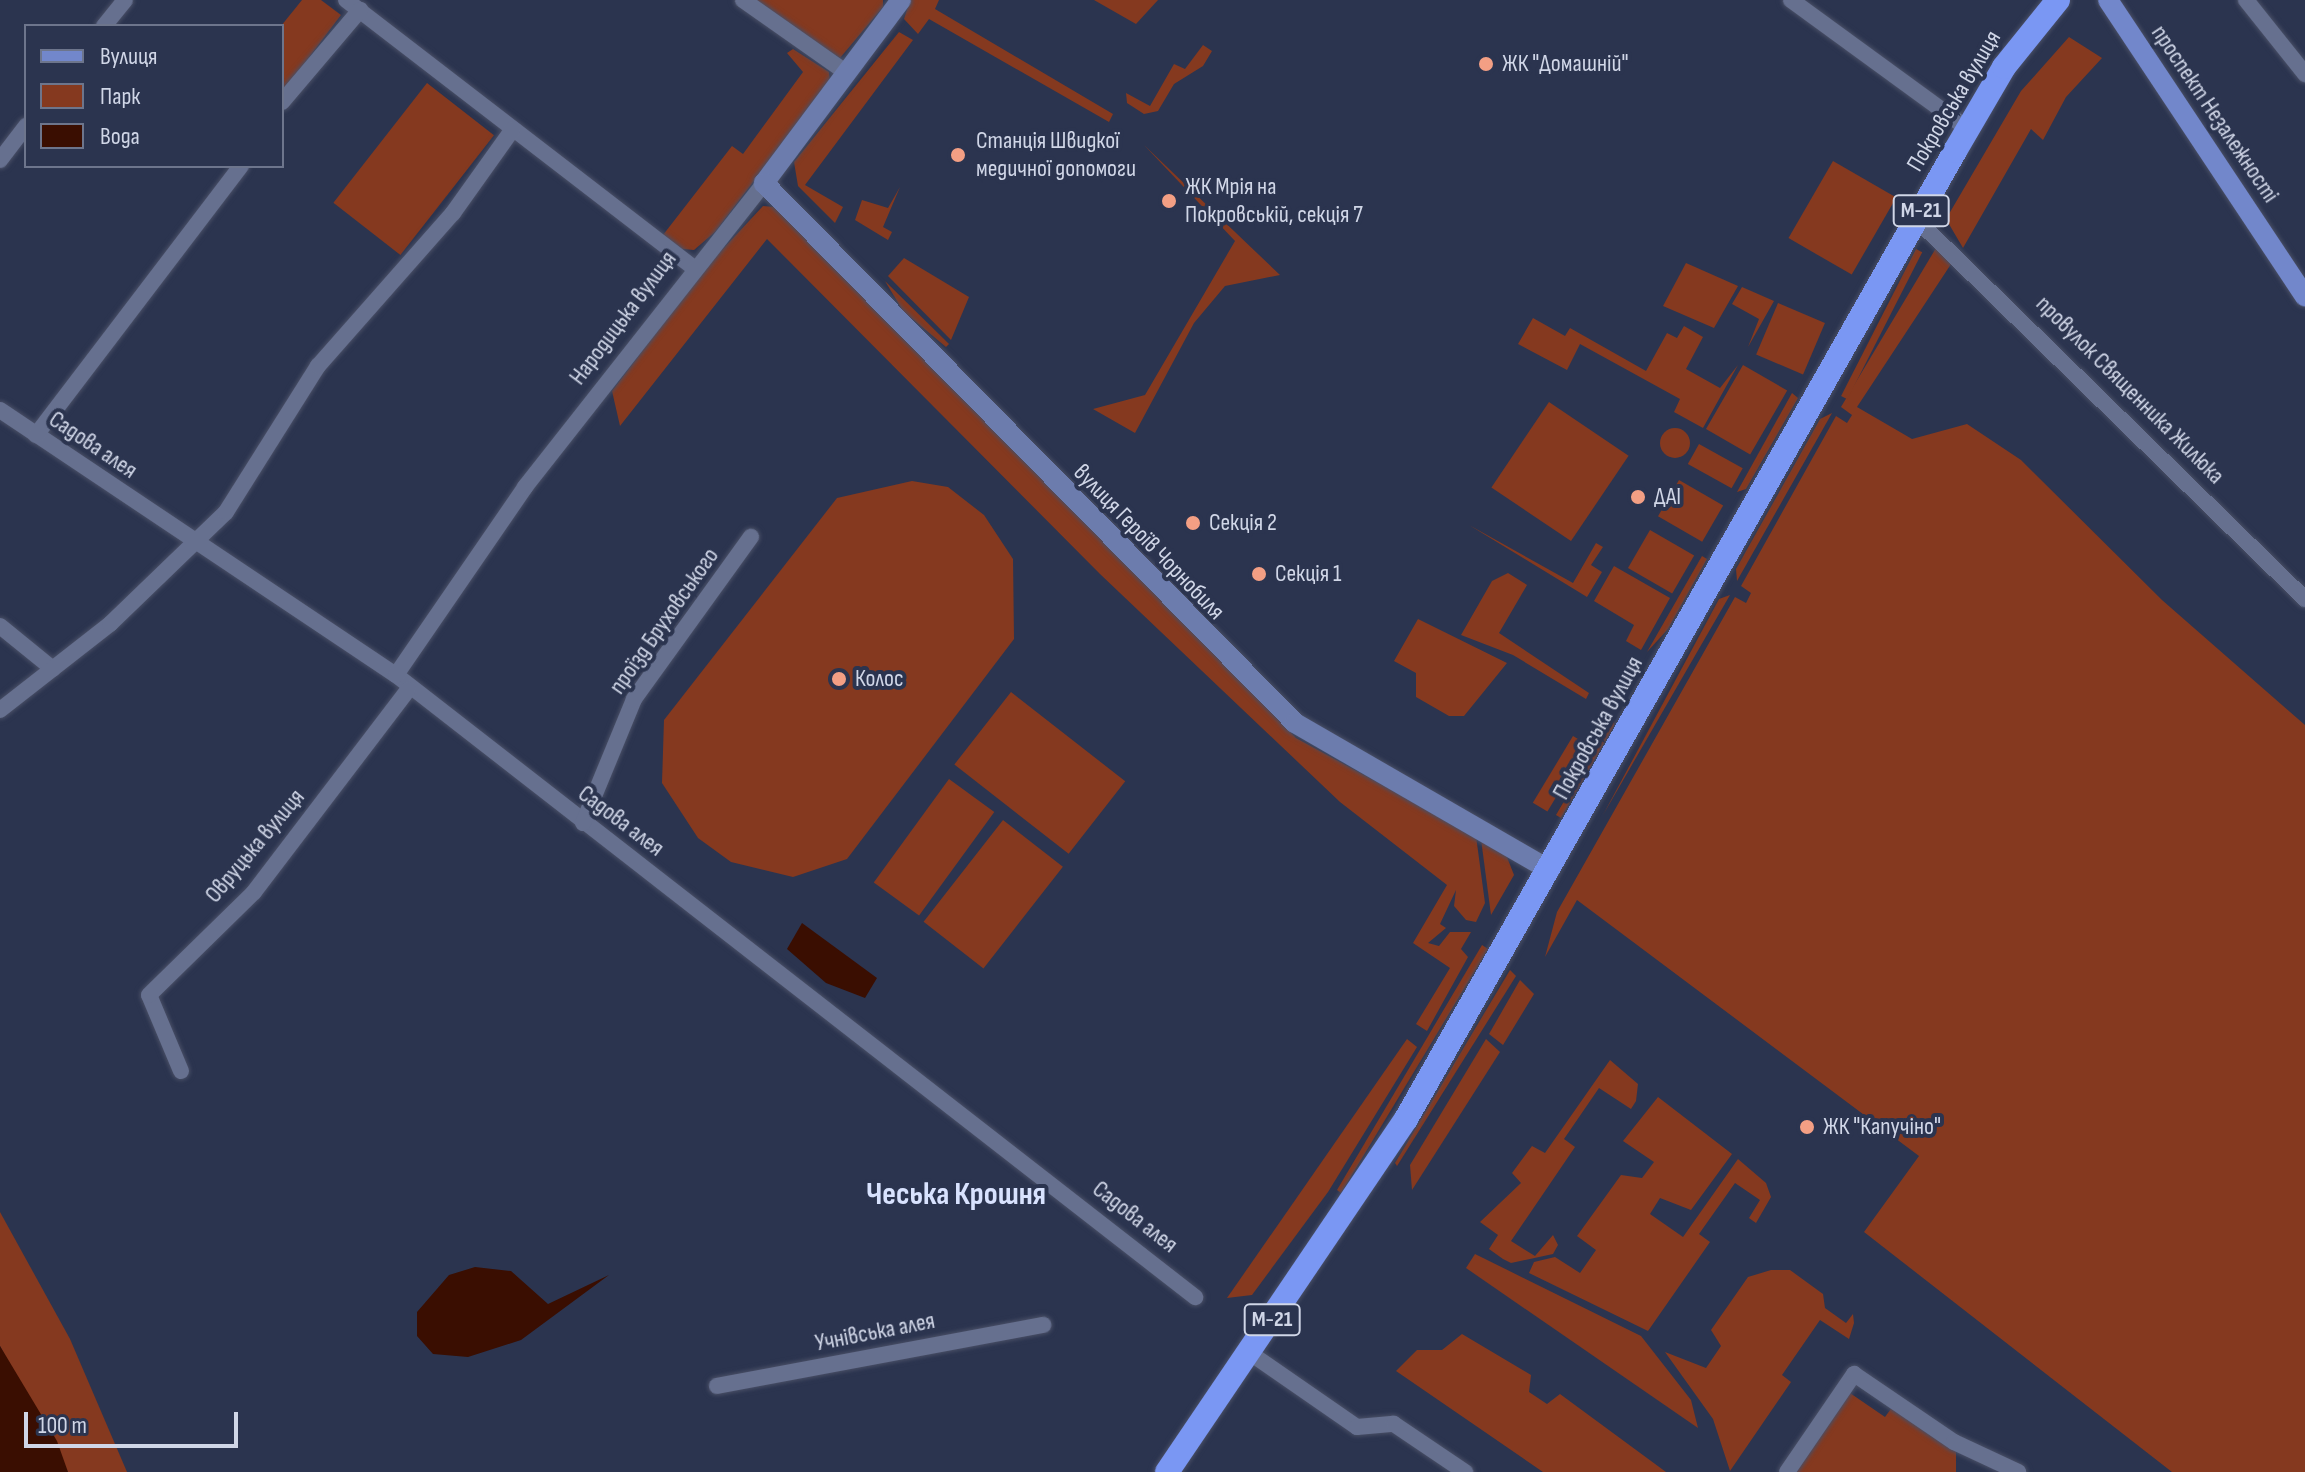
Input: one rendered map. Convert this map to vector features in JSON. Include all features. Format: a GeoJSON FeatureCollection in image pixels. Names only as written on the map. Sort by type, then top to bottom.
{"type":"FeatureCollection","features":[{"type":"Feature","properties":{"kind":"highway","name":"Покровська вулиця"},"geometry":{"type":"LineString","coordinates":[[1167,1472],[1406,1119],[1968,129],[2058,0]]}},
{"type":"Feature","properties":{"kind":"main road","name":"проспект Незалежності"},"geometry":{"type":"LineString","coordinates":[[2108,0],[2302,286]]}},
{"type":"Feature","properties":{"kind":"street"},"geometry":{"type":"LineString","coordinates":[[106,24],[125,0]]}},
{"type":"Feature","properties":{"kind":"street"},"geometry":{"type":"LineString","coordinates":[[743,0],[847,73]]}},
{"type":"Feature","properties":{"kind":"street","name":"Народицька вулиця"},"geometry":{"type":"LineString","coordinates":[[396,675],[525,487],[693,267],[764,183],[901,0]]}},
{"type":"Feature","properties":{"kind":"street"},"geometry":{"type":"LineString","coordinates":[[1791,0],[1968,129]]}},
{"type":"Feature","properties":{"kind":"street"},"geometry":{"type":"LineString","coordinates":[[2246,0],[2305,74]]}},
{"type":"Feature","properties":{"kind":"street"},"geometry":{"type":"LineString","coordinates":[[284,99],[353,5],[693,267]]}},
{"type":"Feature","properties":{"kind":"street"},"geometry":{"type":"LineString","coordinates":[[0,160],[24,129]]}},
{"type":"Feature","properties":{"kind":"street"},"geometry":{"type":"LineString","coordinates":[[0,710],[120,616],[193,540],[226,512],[318,366],[453,213],[513,129]]}},
{"type":"Feature","properties":{"kind":"street"},"geometry":{"type":"LineString","coordinates":[[36,435],[239,168]]}},
{"type":"Feature","properties":{"kind":"street","name":"вулиця Героїв Чорнобиля"},"geometry":{"type":"LineString","coordinates":[[764,183],[1295,723],[1550,870]]}},
{"type":"Feature","properties":{"kind":"street","name":"провулок Священника Жилюка"},"geometry":{"type":"LineString","coordinates":[[1916,219],[2305,599]]}},
{"type":"Feature","properties":{"kind":"street","name":"Садова алея"},"geometry":{"type":"LineString","coordinates":[[0,410],[396,675],[408,690],[1195,1297]]}},
{"type":"Feature","properties":{"kind":"street","name":"проїзд Бруховського"},"geometry":{"type":"LineString","coordinates":[[583,823],[634,699],[751,537]]}},
{"type":"Feature","properties":{"kind":"street"},"geometry":{"type":"LineString","coordinates":[[0,626],[53,669]]}},
{"type":"Feature","properties":{"kind":"street","name":"Овруцька вулиця"},"geometry":{"type":"LineString","coordinates":[[181,1071],[149,995],[254,892],[408,690]]}},
{"type":"Feature","properties":{"kind":"street","name":"Учнівська алея"},"geometry":{"type":"LineString","coordinates":[[717,1386],[1043,1325]]}},
{"type":"Feature","properties":{"kind":"street"},"geometry":{"type":"LineString","coordinates":[[1250,1353],[1357,1427],[1394,1424],[1465,1472]]}},
{"type":"Feature","properties":{"kind":"street"},"geometry":{"type":"LineString","coordinates":[[1787,1472],[1854,1374],[1954,1442],[2018,1472]]}},
{"type":"Feature","properties":{"kind":"green space"},"geometry":{"type":"Polygon","coordinates":[[[302,0],[321,0],[341,15],[284,90],[284,24],[302,0]]]}},
{"type":"Feature","properties":{"kind":"green space"},"geometry":{"type":"Polygon","coordinates":[[[749,0],[883,0],[883,7],[840,58],[749,0]]]}},
{"type":"Feature","properties":{"kind":"green space"},"geometry":{"type":"Polygon","coordinates":[[[910,0],[939,0],[935,9],[1113,114],[1109,122],[929,19],[918,34],[904,19],[910,0]]]}},
{"type":"Feature","properties":{"kind":"green space"},"geometry":{"type":"Polygon","coordinates":[[[1094,0],[1158,0],[1136,24],[1094,0]]]}},
{"type":"Feature","properties":{"kind":"green space"},"geometry":{"type":"Polygon","coordinates":[[[899,32],[913,40],[805,185],[843,207],[835,223],[798,186],[794,162],[899,32]]]}},
{"type":"Feature","properties":{"kind":"green space"},"geometry":{"type":"Polygon","coordinates":[[[2069,37],[2102,58],[2066,97],[2043,140],[2031,129],[1963,248],[1946,219],[2021,91],[2069,37]]]}},
{"type":"Feature","properties":{"kind":"green space"},"geometry":{"type":"Polygon","coordinates":[[[1203,45],[1212,51],[1203,66],[1174,84],[1158,111],[1144,114],[1127,103],[1126,93],[1150,106],[1174,64],[1185,69],[1203,45]]]}},
{"type":"Feature","properties":{"kind":"green space"},"geometry":{"type":"Polygon","coordinates":[[[793,49],[829,72],[830,81],[715,232],[694,250],[682,249],[663,235],[732,146],[743,154],[803,72],[787,53],[793,49]]]}},
{"type":"Feature","properties":{"kind":"green space"},"geometry":{"type":"Polygon","coordinates":[[[427,83],[494,135],[400,255],[333,203],[427,83]]]}},
{"type":"Feature","properties":{"kind":"green space"},"geometry":{"type":"Polygon","coordinates":[[[1144,145],[1280,275],[1225,286],[1194,323],[1135,433],[1093,409],[1145,395],[1235,241],[1144,145]]]}},
{"type":"Feature","properties":{"kind":"green space"},"geometry":{"type":"Polygon","coordinates":[[[1833,161],[1896,197],[1852,275],[1788,238],[1833,161]]]}},
{"type":"Feature","properties":{"kind":"green space"},"geometry":{"type":"Polygon","coordinates":[[[900,187],[883,227],[892,232],[888,240],[855,220],[862,200],[888,208],[900,187]]]}},
{"type":"Feature","properties":{"kind":"green space"},"geometry":{"type":"Polygon","coordinates":[[[763,206],[775,207],[1296,738],[1476,836],[1485,903],[1476,922],[1466,920],[1454,906],[1456,890],[1440,924],[1446,928],[1428,943],[1439,946],[1450,932],[1471,932],[1461,949],[1468,957],[1427,1031],[1416,1024],[1450,968],[1413,943],[1447,885],[1340,802],[1100,574],[767,239],[620,426],[612,391],[707,266],[763,206]]]}},
{"type":"Feature","properties":{"kind":"green space"},"geometry":{"type":"Polygon","coordinates":[[[1936,248],[1955,258],[1857,407],[1912,439],[1967,424],[2021,460],[2162,600],[2305,725],[2305,1472],[2172,1472],[1864,1232],[1919,1156],[1577,900],[1545,957],[1557,912],[1735,597],[1746,603],[1751,593],[1741,586],[1836,416],[1847,423],[1852,415],[1841,407],[1936,248]]]}},
{"type":"Feature","properties":{"kind":"green space"},"geometry":{"type":"Polygon","coordinates":[[[1916,249],[1922,252],[1847,399],[1841,396],[1916,249]]]}},
{"type":"Feature","properties":{"kind":"green space"},"geometry":{"type":"Polygon","coordinates":[[[904,258],[969,297],[951,340],[888,276],[904,258]]]}},
{"type":"Feature","properties":{"kind":"green space"},"geometry":{"type":"Polygon","coordinates":[[[1686,263],[1738,286],[1714,328],[1663,306],[1686,263]]]}},
{"type":"Feature","properties":{"kind":"green space"},"geometry":{"type":"Polygon","coordinates":[[[885,281],[949,344],[946,347],[903,311],[885,281]]]}},
{"type":"Feature","properties":{"kind":"green space"},"geometry":{"type":"Polygon","coordinates":[[[1742,287],[1774,301],[1748,347],[1759,319],[1732,304],[1742,287]]]}},
{"type":"Feature","properties":{"kind":"green space"},"geometry":{"type":"Polygon","coordinates":[[[1778,303],[1825,323],[1803,374],[1756,355],[1778,303]]]}},
{"type":"Feature","properties":{"kind":"green space"},"geometry":{"type":"Polygon","coordinates":[[[1533,318],[1565,336],[1570,328],[1646,371],[1667,333],[1677,338],[1684,326],[1703,337],[1686,369],[1720,388],[1738,365],[1703,428],[1674,412],[1680,399],[1580,344],[1567,370],[1518,344],[1533,318]]]}},
{"type":"Feature","properties":{"kind":"green space"},"geometry":{"type":"Polygon","coordinates":[[[1743,365],[1787,391],[1750,455],[1706,429],[1743,365]]]}},
{"type":"Feature","properties":{"kind":"green space"},"geometry":{"type":"Polygon","coordinates":[[[1792,393],[1798,398],[1746,489],[1737,492],[1792,393]]]}},
{"type":"Feature","properties":{"kind":"green space"},"geometry":{"type":"Polygon","coordinates":[[[1549,402],[1629,456],[1571,541],[1491,487],[1549,402]]]}},
{"type":"Feature","properties":{"kind":"green space"},"geometry":{"type":"Polygon","coordinates":[[[1832,413],[1737,581],[1736,569],[1820,419],[1832,413]]]}},
{"type":"Feature","properties":{"kind":"green space"},"geometry":{"type":"Polygon","coordinates":[[[1675,428],[1686,432],[1690,443],[1686,454],[1675,458],[1664,454],[1660,443],[1664,432],[1675,428]]]}},
{"type":"Feature","properties":{"kind":"green space"},"geometry":{"type":"Polygon","coordinates":[[[1699,444],[1743,468],[1732,488],[1688,464],[1699,444]]]}},
{"type":"Feature","properties":{"kind":"green space"},"geometry":{"type":"Polygon","coordinates":[[[1679,480],[1723,506],[1702,542],[1658,516],[1679,480]]]}},
{"type":"Feature","properties":{"kind":"green space","name":"Колос"},"geometry":{"type":"Polygon","coordinates":[[[912,481],[948,487],[984,515],[1013,559],[1014,639],[847,859],[793,877],[731,862],[698,838],[662,783],[664,720],[837,498],[912,481]]]}},
{"type":"Feature","properties":{"kind":"green space"},"geometry":{"type":"Polygon","coordinates":[[[1469,525],[1573,583],[1596,543],[1603,547],[1591,565],[1602,572],[1587,597],[1469,525]]]}},
{"type":"Feature","properties":{"kind":"green space"},"geometry":{"type":"Polygon","coordinates":[[[1650,530],[1694,556],[1672,594],[1628,568],[1650,530]]]}},
{"type":"Feature","properties":{"kind":"green space"},"geometry":{"type":"Polygon","coordinates":[[[1702,556],[1707,559],[1668,629],[1647,652],[1702,556]]]}},
{"type":"Feature","properties":{"kind":"green space"},"geometry":{"type":"Polygon","coordinates":[[[1614,566],[1670,598],[1641,650],[1626,641],[1634,625],[1594,601],[1614,566]]]}},
{"type":"Feature","properties":{"kind":"green space"},"geometry":{"type":"Polygon","coordinates":[[[1508,573],[1527,585],[1499,633],[1589,693],[1586,699],[1513,655],[1461,635],[1492,581],[1508,573]]]}},
{"type":"Feature","properties":{"kind":"green space"},"geometry":{"type":"Polygon","coordinates":[[[1730,595],[1603,815],[1719,599],[1730,595]]]}},
{"type":"Feature","properties":{"kind":"green space"},"geometry":{"type":"Polygon","coordinates":[[[1418,619],[1507,663],[1464,716],[1449,716],[1416,697],[1416,673],[1394,661],[1418,619]]]}},
{"type":"Feature","properties":{"kind":"green space"},"geometry":{"type":"Polygon","coordinates":[[[1011,692],[1125,781],[1069,854],[954,764],[1011,692]]]}},
{"type":"Feature","properties":{"kind":"green space"},"geometry":{"type":"Polygon","coordinates":[[[1615,714],[1614,726],[1561,818],[1556,815],[1615,714]]]}},
{"type":"Feature","properties":{"kind":"green space"},"geometry":{"type":"Polygon","coordinates":[[[1573,736],[1588,745],[1547,812],[1533,803],[1573,736]]]}},
{"type":"Feature","properties":{"kind":"green space"},"geometry":{"type":"Polygon","coordinates":[[[949,779],[994,812],[919,915],[874,883],[949,779]]]}},
{"type":"Feature","properties":{"kind":"green space"},"geometry":{"type":"Polygon","coordinates":[[[1003,820],[1063,867],[983,968],[924,922],[1003,820]]]}},
{"type":"Feature","properties":{"kind":"green space"},"geometry":{"type":"Polygon","coordinates":[[[1481,839],[1507,857],[1514,875],[1491,915],[1481,839]]]}},
{"type":"Feature","properties":{"kind":"green space"},"geometry":{"type":"Polygon","coordinates":[[[1482,945],[1488,949],[1341,1193],[1337,1190],[1482,945]]]}},
{"type":"Feature","properties":{"kind":"green space"},"geometry":{"type":"Polygon","coordinates":[[[1510,970],[1516,976],[1397,1166],[1395,1163],[1510,970]]]}},
{"type":"Feature","properties":{"kind":"green space"},"geometry":{"type":"Polygon","coordinates":[[[1520,980],[1534,994],[1503,1045],[1489,1034],[1520,980]]]}},
{"type":"Feature","properties":{"kind":"green space"},"geometry":{"type":"Polygon","coordinates":[[[1407,1039],[1417,1047],[1328,1192],[1252,1295],[1227,1298],[1407,1039]]]}},
{"type":"Feature","properties":{"kind":"green space"},"geometry":{"type":"Polygon","coordinates":[[[1486,1039],[1500,1052],[1412,1190],[1410,1165],[1486,1039]]]}},
{"type":"Feature","properties":{"kind":"green space"},"geometry":{"type":"Polygon","coordinates":[[[1610,1060],[1638,1084],[1636,1101],[1631,1109],[1599,1088],[1564,1139],[1575,1147],[1511,1241],[1535,1256],[1553,1235],[1558,1245],[1553,1254],[1511,1263],[1503,1259],[1489,1249],[1498,1235],[1480,1222],[1521,1183],[1512,1173],[1532,1146],[1545,1153],[1610,1060]]]}},
{"type":"Feature","properties":{"kind":"green space"},"geometry":{"type":"Polygon","coordinates":[[[1658,1097],[1732,1154],[1691,1210],[1660,1198],[1650,1214],[1683,1237],[1738,1159],[1766,1183],[1771,1197],[1756,1223],[1749,1218],[1760,1200],[1735,1183],[1699,1234],[1710,1242],[1648,1331],[1529,1273],[1534,1262],[1555,1257],[1580,1273],[1596,1250],[1577,1236],[1621,1175],[1642,1178],[1654,1162],[1623,1141],[1658,1097]]]}},
{"type":"Feature","properties":{"kind":"green space"},"geometry":{"type":"Polygon","coordinates":[[[0,1212],[70,1339],[127,1472],[68,1472],[0,1346],[0,1212]]]}},
{"type":"Feature","properties":{"kind":"green space"},"geometry":{"type":"Polygon","coordinates":[[[1475,1254],[1641,1336],[1691,1400],[1698,1428],[1466,1268],[1475,1254]]]}},
{"type":"Feature","properties":{"kind":"green space"},"geometry":{"type":"Polygon","coordinates":[[[1771,1270],[1790,1270],[1823,1294],[1825,1308],[1846,1323],[1853,1314],[1854,1323],[1849,1339],[1820,1320],[1782,1375],[1791,1382],[1730,1471],[1713,1419],[1665,1352],[1706,1368],[1721,1346],[1711,1330],[1748,1277],[1771,1270]]]}},
{"type":"Feature","properties":{"kind":"green space"},"geometry":{"type":"Polygon","coordinates":[[[1462,1334],[1531,1375],[1529,1392],[1547,1404],[1560,1394],[1666,1472],[1543,1472],[1396,1371],[1417,1350],[1442,1350],[1462,1334]]]}},
{"type":"Feature","properties":{"kind":"green space"},"geometry":{"type":"Polygon","coordinates":[[[1847,1391],[1885,1417],[1893,1406],[1956,1451],[1956,1472],[1791,1472],[1847,1391]]]}},
{"type":"Feature","properties":{"kind":"water"},"geometry":{"type":"Polygon","coordinates":[[[802,923],[877,978],[865,998],[826,983],[787,949],[802,923]]]}},
{"type":"Feature","properties":{"kind":"water"},"geometry":{"type":"Polygon","coordinates":[[[475,1267],[511,1271],[548,1304],[609,1275],[521,1340],[468,1357],[433,1354],[417,1336],[417,1312],[449,1275],[475,1267]]]}},
{"type":"Feature","properties":{"kind":"water"},"geometry":{"type":"Polygon","coordinates":[[[0,1346],[57,1441],[68,1472],[0,1472],[0,1346]]]}},
{"type":"Feature","properties":{"kind":"place","name":"ЖК \"Домашній\""},"geometry":{"type":"Point","coordinates":[1486,64]}},
{"type":"Feature","properties":{"kind":"place","name":"Станція Швидкої медичної допомоги"},"geometry":{"type":"Point","coordinates":[958,155]}},
{"type":"Feature","properties":{"kind":"place","name":"ЖК Мрія на Покровській, секція 7"},"geometry":{"type":"Point","coordinates":[1169,201]}},
{"type":"Feature","properties":{"kind":"place","name":"ДАІ"},"geometry":{"type":"Point","coordinates":[1638,497]}},
{"type":"Feature","properties":{"kind":"place","name":"Секція 2"},"geometry":{"type":"Point","coordinates":[1193,523]}},
{"type":"Feature","properties":{"kind":"place","name":"Секція 1"},"geometry":{"type":"Point","coordinates":[1259,574]}},
{"type":"Feature","properties":{"kind":"place","name":"Колос"},"geometry":{"type":"Point","coordinates":[839,679]}},
{"type":"Feature","properties":{"kind":"place","name":"ЖК \"Капучіно\""},"geometry":{"type":"Point","coordinates":[1807,1127]}},
{"type":"Feature","properties":{"kind":"district","name":"Чеська Крошня"},"geometry":{"type":"Point","coordinates":[956,1195]}}]}
